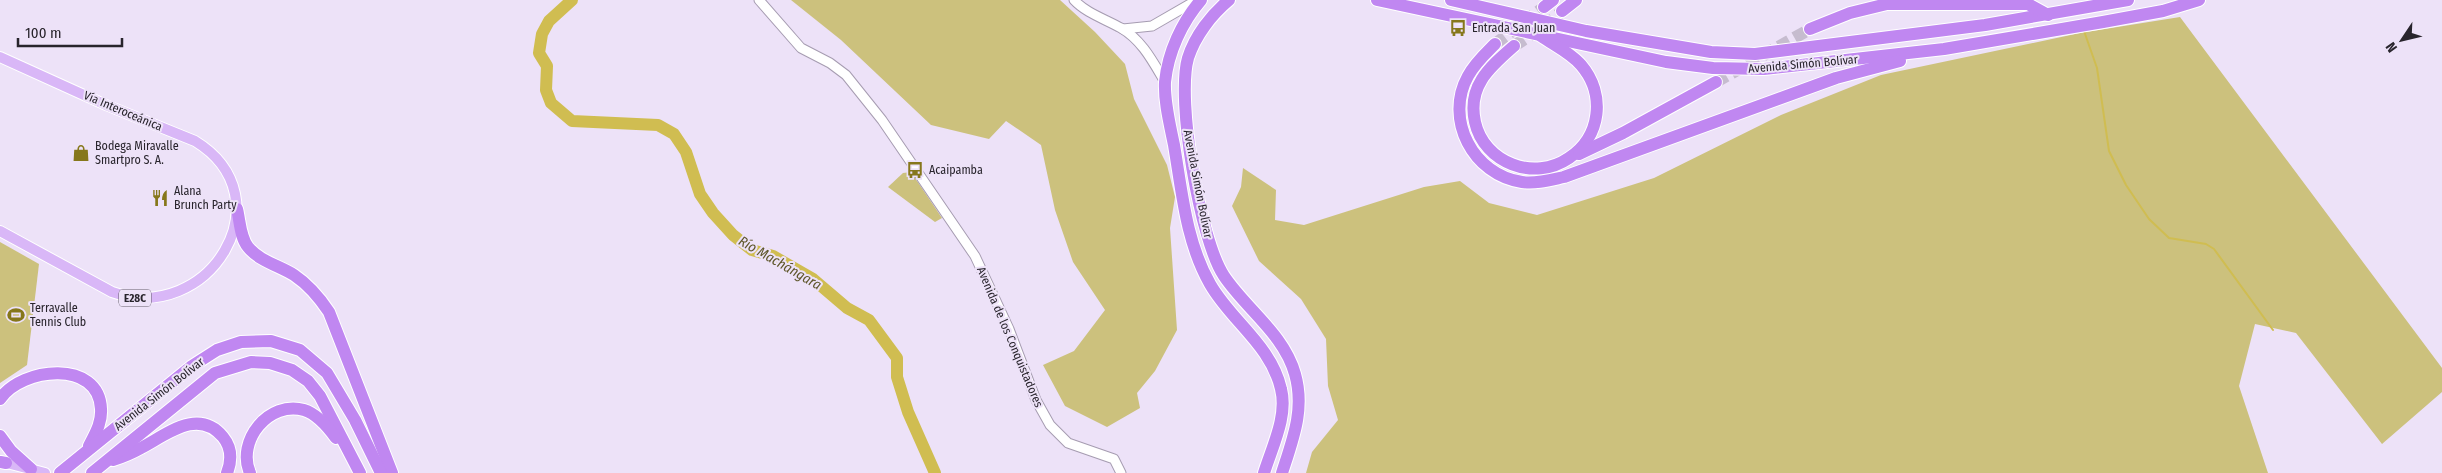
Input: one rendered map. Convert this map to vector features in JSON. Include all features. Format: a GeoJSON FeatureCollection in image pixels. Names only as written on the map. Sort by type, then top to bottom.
{"type":"FeatureCollection","features":[{"type":"Feature","properties":{"kind":"highway","name":"Avenida Simón Bolívar"},"geometry":{"type":"LineString","coordinates":[[1200,0],[1178,34],[1170,57],[1165,82],[1186,217],[1197,258],[1210,284],[1228,309],[1261,346],[1274,366],[1282,390],[1282,413],[1264,473]]}},
{"type":"Feature","properties":{"kind":"highway","name":"Avenida Simón Bolívar"},"geometry":{"type":"LineString","coordinates":[[1229,0],[1220,8],[1196,40],[1188,58],[1184,96],[1202,216],[1211,252],[1223,275],[1284,350],[1294,372],[1300,396],[1299,411],[1294,437],[1282,473]]}},
{"type":"Feature","properties":{"kind":"highway","name":"Avenida Simón Bolívar"},"geometry":{"type":"LineString","coordinates":[[1377,0],[1666,62],[1713,68],[1764,69],[1944,49],[2163,11],[2199,0]]}},
{"type":"Feature","properties":{"kind":"highway","name":"Avenida Simón Bolívar"},"geometry":{"type":"LineString","coordinates":[[1450,0],[1586,31],[1711,52],[1755,54],[2048,15],[2128,0]]}},
{"type":"Feature","properties":{"kind":"highway"},"geometry":{"type":"LineString","coordinates":[[1562,10],[1576,0]]}},
{"type":"Feature","properties":{"kind":"highway"},"geometry":{"type":"LineString","coordinates":[[1810,29],[1850,13],[1887,4],[2028,4],[2048,15]]}},
{"type":"Feature","properties":{"kind":"highway"},"geometry":{"type":"LineString","coordinates":[[1537,33],[1576,60],[1591,80],[1595,89],[1598,113],[1593,129],[1587,142],[1569,159]]}},
{"type":"Feature","properties":{"kind":"highway"},"geometry":{"type":"LineString","coordinates":[[1495,44],[1477,62],[1463,90],[1460,106],[1462,132],[1471,151],[1486,166],[1508,178],[1529,182],[1543,182],[1564,177],[1836,78],[1944,49]]}},
{"type":"Feature","properties":{"kind":"highway"},"geometry":{"type":"LineString","coordinates":[[1514,46],[1491,66],[1481,78],[1475,96],[1474,111],[1479,136],[1495,155],[1512,166],[1534,169],[1551,166],[1569,159],[1623,133],[1716,82]]}},
{"type":"Feature","properties":{"kind":"highway"},"geometry":{"type":"LineString","coordinates":[[237,210],[243,237],[255,254],[294,275],[314,291],[329,312],[392,473]]}},
{"type":"Feature","properties":{"kind":"highway","name":"Avenida Simón Bolívar"},"geometry":{"type":"LineString","coordinates":[[60,473],[192,366],[217,350],[241,342],[271,341],[300,350],[327,373],[355,420],[381,473]]}},
{"type":"Feature","properties":{"kind":"highway","name":"Avenida Simón Bolívar"},"geometry":{"type":"LineString","coordinates":[[92,473],[215,374],[251,362],[270,363],[285,367],[308,381],[320,396],[359,469]]}},
{"type":"Feature","properties":{"kind":"highway"},"geometry":{"type":"LineString","coordinates":[[0,399],[13,385],[32,376],[59,373],[79,378],[94,391],[101,409],[97,430],[86,451]]}},
{"type":"Feature","properties":{"kind":"highway"},"geometry":{"type":"LineString","coordinates":[[250,473],[246,456],[252,434],[264,419],[273,414],[294,409],[314,415],[324,423],[359,469]]}},
{"type":"Feature","properties":{"kind":"highway"},"geometry":{"type":"LineString","coordinates":[[104,464],[127,456],[182,425],[198,423],[214,429],[228,444],[231,457],[227,473]]}},
{"type":"Feature","properties":{"kind":"highway"},"geometry":{"type":"LineString","coordinates":[[0,436],[11,451],[31,470]]}},
{"type":"Feature","properties":{"kind":"main road","name":"Vía Interoceánica"},"geometry":{"type":"LineString","coordinates":[[0,57],[106,105],[195,141],[207,148],[218,158],[227,172],[233,186],[237,210],[228,244],[213,266],[183,290],[153,299],[126,297],[112,292],[0,230]]}},
{"type":"Feature","properties":{"kind":"main road"},"geometry":{"type":"LineString","coordinates":[[2,462],[45,473]]}},
{"type":"Feature","properties":{"kind":"street","name":"Avenida de los Conquistadores"},"geometry":{"type":"LineString","coordinates":[[759,0],[801,48],[830,63],[846,75],[882,120],[975,256],[1009,329],[1036,400],[1050,425],[1068,443],[1114,459],[1121,473]]}},
{"type":"Feature","properties":{"kind":"street"},"geometry":{"type":"LineString","coordinates":[[1074,0],[1088,11],[1122,29],[1138,41],[1165,82]]}},
{"type":"Feature","properties":{"kind":"street"},"geometry":{"type":"LineString","coordinates":[[1122,29],[1152,26],[1200,0]]}},
{"type":"Feature","properties":{"kind":"shaded area"},"geometry":{"type":"Polygon","coordinates":[[[791,0],[1060,0],[1095,32],[1125,64],[1134,99],[1167,165],[1175,197],[1170,228],[1177,330],[1155,371],[1137,393],[1140,408],[1107,427],[1065,406],[1043,365],[1074,351],[1105,310],[1073,262],[1055,210],[1041,145],[1006,121],[989,139],[931,125],[841,40],[791,0]]]}},
{"type":"Feature","properties":{"kind":"shaded area"},"geometry":{"type":"Polygon","coordinates":[[[2180,17],[2442,368],[2442,392],[2382,444],[2296,333],[2255,324],[2239,386],[2268,473],[1306,473],[1312,452],[1338,420],[1328,386],[1326,339],[1301,299],[1259,261],[1232,206],[1241,187],[1243,168],[1276,190],[1275,220],[1304,225],[1424,187],[1460,181],[1489,203],[1537,215],[1654,178],[1781,115],[1881,75],[2080,33],[2180,17]]]}},
{"type":"Feature","properties":{"kind":"shaded area"},"geometry":{"type":"Polygon","coordinates":[[[911,172],[942,218],[935,222],[888,187],[903,173],[911,172]]]}},
{"type":"Feature","properties":{"kind":"shaded area","name":"Terravalle Tennis Club"},"geometry":{"type":"Polygon","coordinates":[[[0,242],[39,264],[27,365],[0,383],[0,242]]]}},
{"type":"Feature","properties":{"kind":"waterway","name":"Río Machángara"},"geometry":{"type":"LineString","coordinates":[[572,0],[549,21],[542,34],[539,53],[547,66],[546,90],[551,103],[572,121],[658,125],[674,134],[686,152],[700,194],[713,213],[733,235],[752,250],[773,256],[813,279],[847,308],[869,320],[897,358],[897,377],[908,412],[935,473]]}},
{"type":"Feature","properties":{"kind":"waterway"},"geometry":{"type":"LineString","coordinates":[[2084,31],[2097,68],[2109,151],[2126,185],[2149,219],[2169,238],[2206,244],[2214,249],[2273,330]]}},
{"type":"Feature","properties":{"kind":"tunnel"},"geometry":{"type":"LineString","coordinates":[[1495,44],[1544,7]]}},
{"type":"Feature","properties":{"kind":"tunnel"},"geometry":{"type":"LineString","coordinates":[[1514,46],[1545,26],[1562,11]]}},
{"type":"Feature","properties":{"kind":"tunnel"},"geometry":{"type":"LineString","coordinates":[[1716,82],[1810,29]]}},
{"type":"Feature","properties":{"kind":"place","name":"Entrada San Juan"},"geometry":{"type":"Point","coordinates":[1458,28]}},
{"type":"Feature","properties":{"kind":"place","name":"Bodega Miravalle Smartpro S. A."},"geometry":{"type":"Point","coordinates":[81,153]}},
{"type":"Feature","properties":{"kind":"place","name":"Acaipamba"},"geometry":{"type":"Point","coordinates":[915,170]}},
{"type":"Feature","properties":{"kind":"place","name":"Alana Brunch Party"},"geometry":{"type":"Point","coordinates":[160,198]}},
{"type":"Feature","properties":{"kind":"place","name":"Terravalle Tennis Club"},"geometry":{"type":"Point","coordinates":[16,315]}}]}
